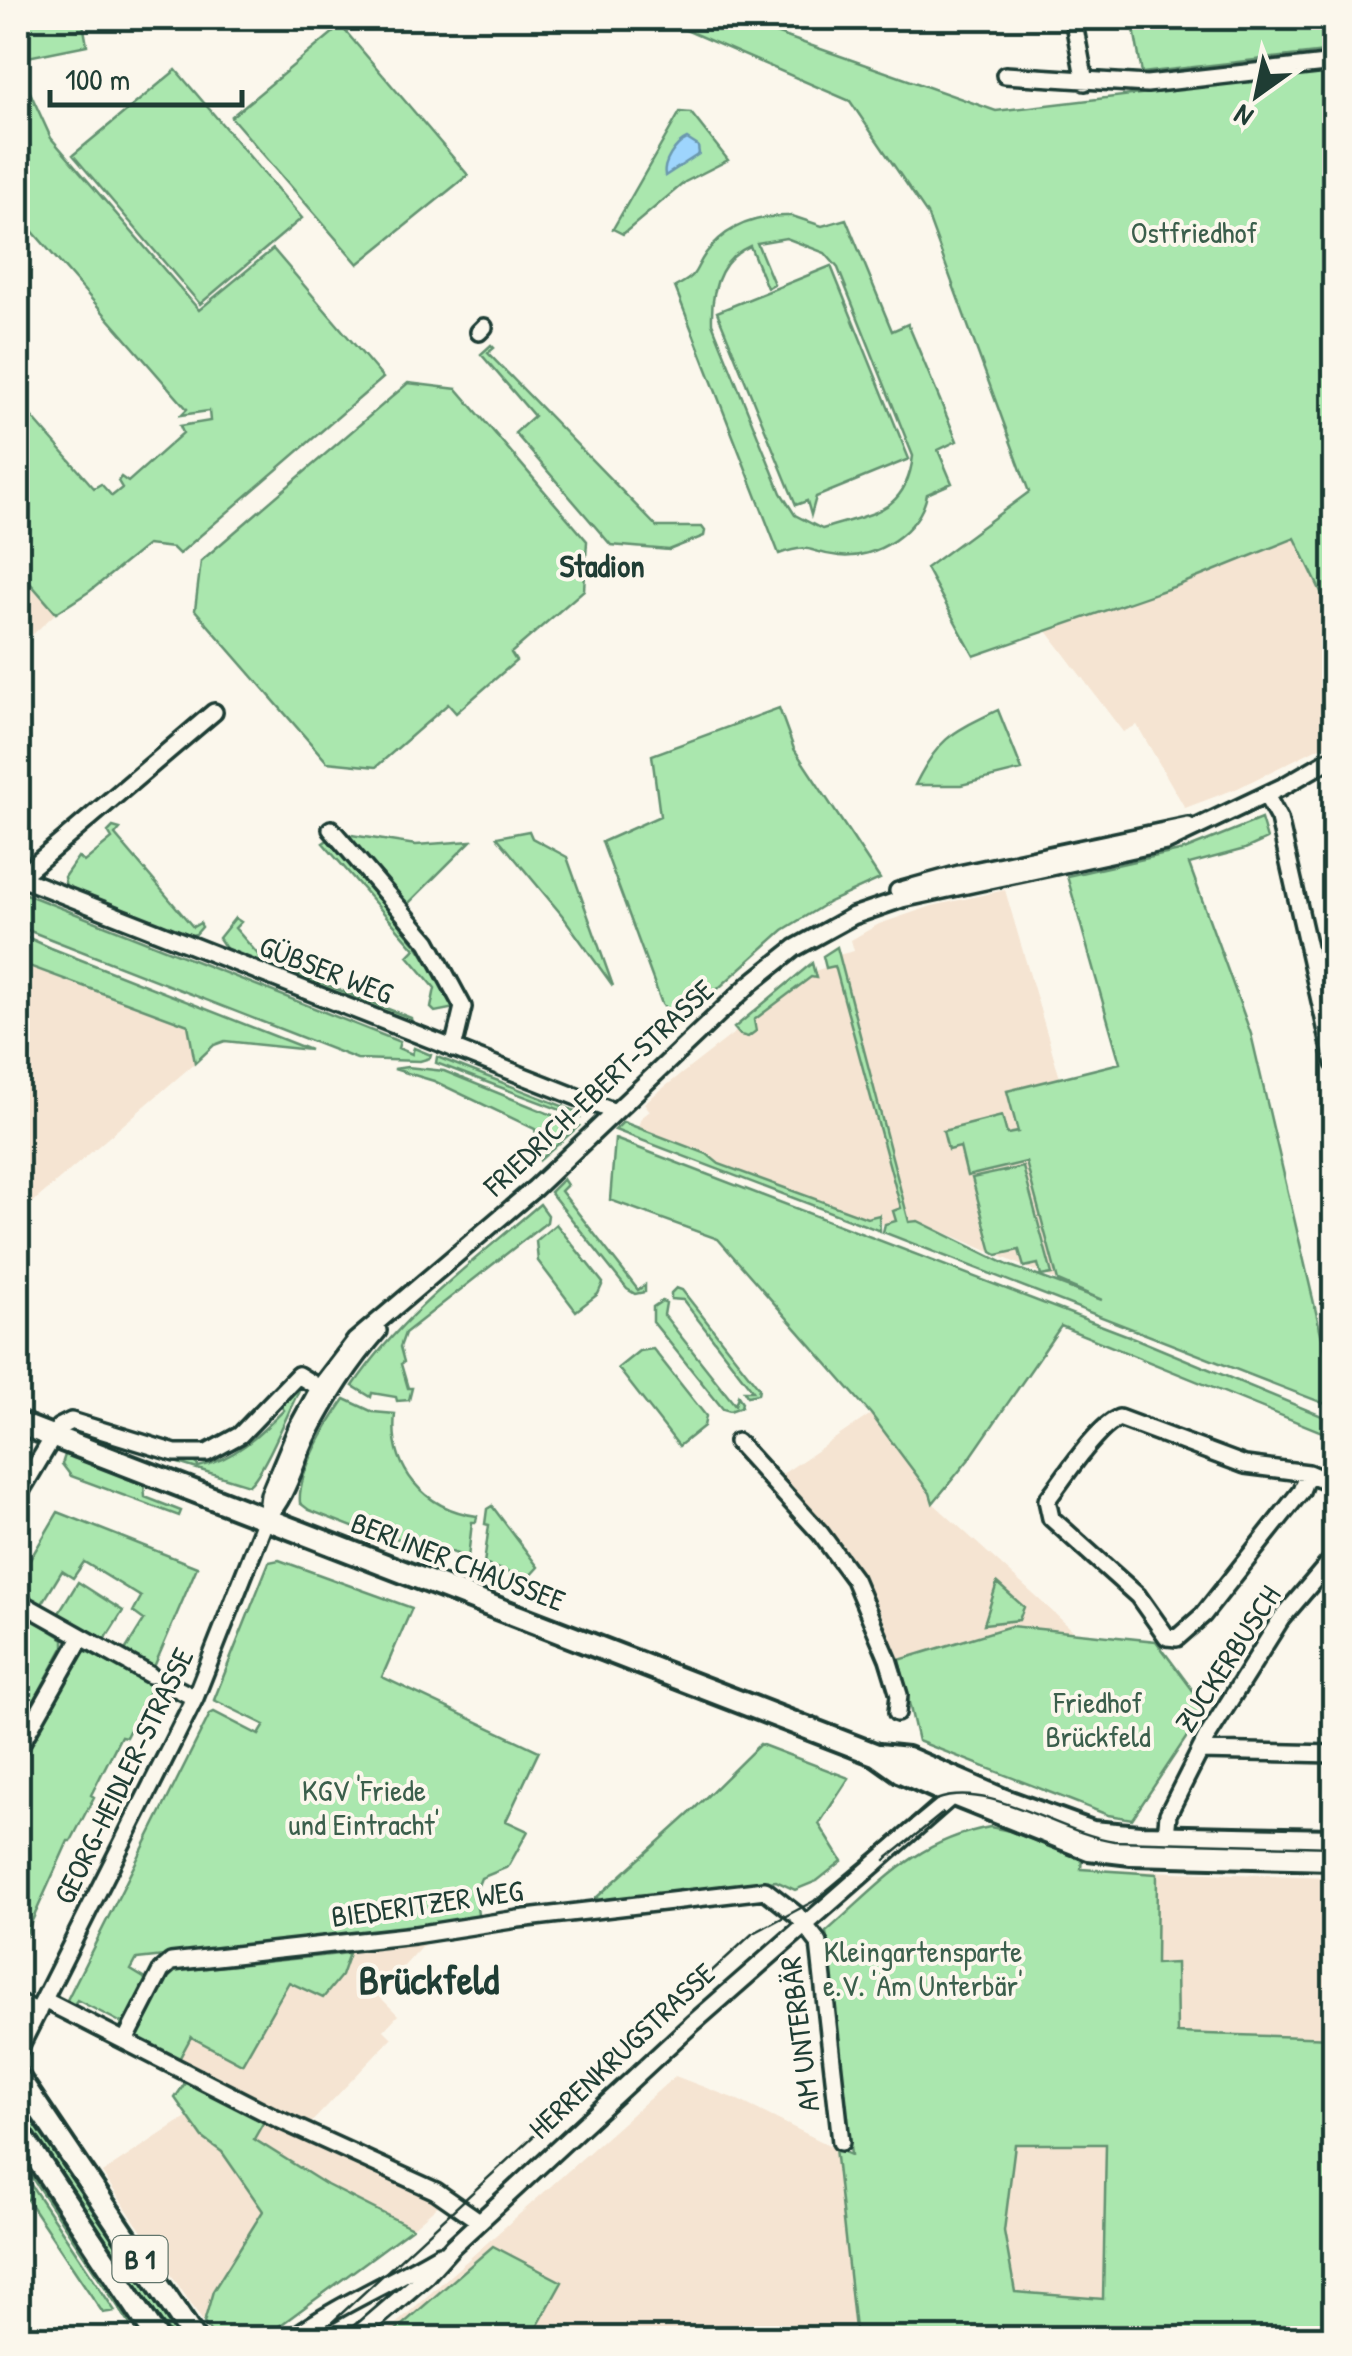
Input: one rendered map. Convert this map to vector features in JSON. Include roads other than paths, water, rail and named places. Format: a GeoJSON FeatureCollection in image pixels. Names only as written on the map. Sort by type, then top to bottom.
{"type":"FeatureCollection","features":[{"type":"Feature","properties":{"kind":"main road","name":"BERLINER CHAUSSEE"},"geometry":{"type":"LineString","coordinates":[[18,1423],[877,1755],[901,1772],[1086,1830],[1164,1846]]}},
{"type":"Feature","properties":{"kind":"main road"},"geometry":{"type":"LineString","coordinates":[[1164,1846],[1334,1840]]}},
{"type":"Feature","properties":{"kind":"main road"},"geometry":{"type":"LineString","coordinates":[[1164,1846],[1334,1859]]}},
{"type":"Feature","properties":{"kind":"main road","name":"B 1"},"geometry":{"type":"LineString","coordinates":[[18,2076],[194,2338]]}},
{"type":"Feature","properties":{"kind":"main road","name":"B 1"},"geometry":{"type":"LineString","coordinates":[[18,2130],[157,2338]]}},
{"type":"Feature","properties":{"kind":"street"},"geometry":{"type":"LineString","coordinates":[[1073,18],[1085,82]]}},
{"type":"Feature","properties":{"kind":"street"},"geometry":{"type":"LineString","coordinates":[[1005,75],[1147,84],[1334,63]]}},
{"type":"Feature","properties":{"kind":"street"},"geometry":{"type":"LineString","coordinates":[[18,878],[214,712]]}},
{"type":"Feature","properties":{"kind":"street","name":"FRIEDRICH-EBERT-STRASSE"},"geometry":{"type":"LineString","coordinates":[[266,1520],[282,1500],[325,1392],[355,1341],[535,1188],[751,982],[795,948],[875,901],[924,882],[1216,820],[1334,757]]}},
{"type":"Feature","properties":{"kind":"street"},"geometry":{"type":"LineString","coordinates":[[1266,795],[1279,819],[1330,1022],[1334,1063]]}},
{"type":"Feature","properties":{"kind":"street"},"geometry":{"type":"LineString","coordinates":[[331,829],[428,942],[463,1007],[453,1048]]}},
{"type":"Feature","properties":{"kind":"street","name":"GÜBSER WEG"},"geometry":{"type":"LineString","coordinates":[[18,878],[616,1112]]}},
{"type":"Feature","properties":{"kind":"street"},"geometry":{"type":"LineString","coordinates":[[18,1496],[62,1424],[79,1421],[174,1453],[207,1453],[240,1435],[298,1376],[325,1392]]}},
{"type":"Feature","properties":{"kind":"street"},"geometry":{"type":"LineString","coordinates":[[1308,1474],[1301,1491],[1203,1615],[1177,1638],[1168,1637],[1138,1596],[1051,1518],[1046,1509],[1047,1500],[1108,1424],[1119,1418],[1246,1465],[1308,1474],[1334,1484]]}},
{"type":"Feature","properties":{"kind":"street"},"geometry":{"type":"LineString","coordinates":[[737,1442],[830,1544],[854,1578],[888,1659],[900,1700],[897,1713]]}},
{"type":"Feature","properties":{"kind":"street","name":"GEORG-HEIDLER-STRASSE"},"geometry":{"type":"LineString","coordinates":[[18,2050],[196,1698],[266,1520]]}},
{"type":"Feature","properties":{"kind":"street","name":"ZUCKERBUSCH"},"geometry":{"type":"LineString","coordinates":[[1164,1846],[1168,1814],[1200,1751],[1281,1619],[1334,1558]]}},
{"type":"Feature","properties":{"kind":"street"},"geometry":{"type":"LineString","coordinates":[[18,1601],[150,1675]]}},
{"type":"Feature","properties":{"kind":"street"},"geometry":{"type":"LineString","coordinates":[[18,1750],[80,1638]]}},
{"type":"Feature","properties":{"kind":"street"},"geometry":{"type":"LineString","coordinates":[[170,1685],[196,1698]]}},
{"type":"Feature","properties":{"kind":"street"},"geometry":{"type":"LineString","coordinates":[[1200,1751],[1334,1754]]}},
{"type":"Feature","properties":{"kind":"street","name":"HERRENKRUGSTRASSE"},"geometry":{"type":"LineString","coordinates":[[354,2338],[426,2276],[479,2221],[692,2024],[959,1789]]}},
{"type":"Feature","properties":{"kind":"street","name":"BIEDERITZER WEG"},"geometry":{"type":"LineString","coordinates":[[125,2041],[170,1962],[760,1890],[770,1891],[781,1899],[805,1924]]}},
{"type":"Feature","properties":{"kind":"street","name":"AM UNTERBÄR"},"geometry":{"type":"LineString","coordinates":[[805,1924],[819,1943],[841,2142]]}},
{"type":"Feature","properties":{"kind":"street"},"geometry":{"type":"LineString","coordinates":[[18,2002],[41,2006],[125,2041],[280,2120],[436,2190],[479,2221]]}},
{"type":"Feature","properties":{"kind":"street","name":"HERRENKRUGSTRASSE"},"geometry":{"type":"LineString","coordinates":[[292,2338],[452,2247]]}},
{"type":"Feature","properties":{"kind":"water"},"geometry":{"type":"Polygon","coordinates":[[[687,139],[698,146],[699,154],[665,176],[670,155],[687,139]]]}},
{"type":"Feature","properties":{"kind":"tram line"},"geometry":{"type":"LineString","coordinates":[[315,2338],[752,1934],[814,1901],[936,1800],[957,1796],[1002,1802],[1114,1841],[1334,1847]]}},
{"type":"Feature","properties":{"kind":"tram line"},"geometry":{"type":"LineString","coordinates":[[885,1860],[943,1813]]}},
{"type":"Feature","properties":{"kind":"district","name":"Stadion"},"geometry":{"type":"Point","coordinates":[602,566]}},
{"type":"Feature","properties":{"kind":"district","name":"Brückfeld"},"geometry":{"type":"Point","coordinates":[429,1980]}},
{"type":"Feature","properties":{"kind":"park label","name":"Ostfriedhof"},"geometry":{"type":"Point","coordinates":[1194,233]}},
{"type":"Feature","properties":{"kind":"park label","name":"Friedhof Brückfeld"},"geometry":{"type":"Point","coordinates":[1098,1720]}},
{"type":"Feature","properties":{"kind":"park label","name":"KGV 'Friede und Eintracht'"},"geometry":{"type":"Point","coordinates":[364,1808]}},
{"type":"Feature","properties":{"kind":"park label","name":"Kleingartensparte e.V. 'Am Unterbär'"},"geometry":{"type":"Point","coordinates":[923,1969]}}]}
